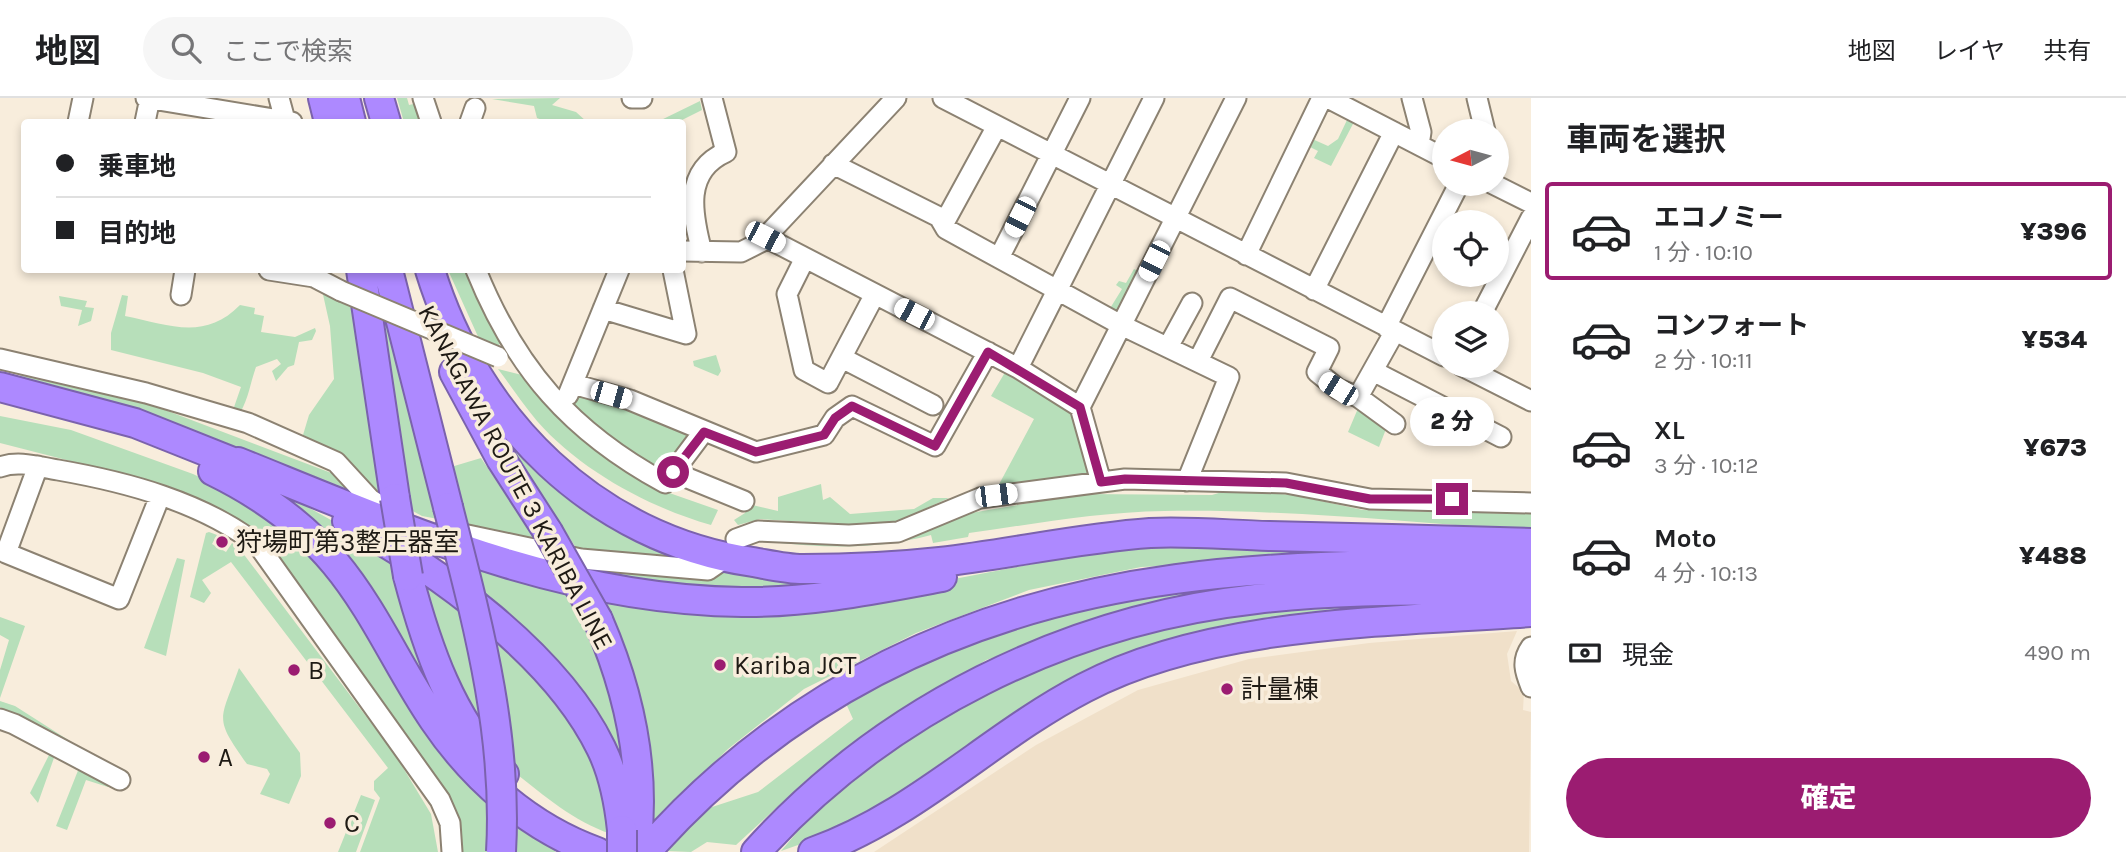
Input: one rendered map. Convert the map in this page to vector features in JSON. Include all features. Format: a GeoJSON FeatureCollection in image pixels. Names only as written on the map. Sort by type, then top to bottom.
{"type":"FeatureCollection","features":[{"type":"Feature","properties":{"kind":"highway"},"geometry":{"type":"LineString","coordinates":[[323,98],[328,119]]}},
{"type":"Feature","properties":{"kind":"highway"},"geometry":{"type":"LineString","coordinates":[[345,98],[350,119]]}},
{"type":"Feature","properties":{"kind":"highway"},"geometry":{"type":"LineString","coordinates":[[363,98],[368,119]]}},
{"type":"Feature","properties":{"kind":"highway"},"geometry":{"type":"LineString","coordinates":[[379,98],[385,119]]}},
{"type":"Feature","properties":{"kind":"highway"},"geometry":{"type":"LineString","coordinates":[[361,273],[408,576],[438,673],[454,706],[490,760],[539,805],[588,835],[637,843],[741,759],[801,715],[901,658],[1010,614],[1111,589],[1272,569],[1531,564]]}},
{"type":"Feature","properties":{"kind":"highway","name":"KANAGAWA ROUTE 3 KARIBA LINE"},"geometry":{"type":"LineString","coordinates":[[389,273],[479,625],[492,695],[502,783],[501,852]]}},
{"type":"Feature","properties":{"kind":"highway","name":"KANAGAWA ROUTE 3 KARIBA LINE"},"geometry":{"type":"LineString","coordinates":[[411,273],[443,352],[501,458],[571,568],[598,620],[616,664],[630,716],[637,775],[637,843]]}},
{"type":"Feature","properties":{"kind":"highway"},"geometry":{"type":"LineString","coordinates":[[431,273],[462,351],[487,392],[517,432],[558,474],[607,509],[661,537],[716,557],[799,569],[868,567],[941,562],[1152,533],[1531,543]]}},
{"type":"Feature","properties":{"kind":"highway"},"geometry":{"type":"LineString","coordinates":[[0,387],[124,419],[493,561],[556,578],[697,600],[744,602],[869,590],[1109,545],[1260,536]]}},
{"type":"Feature","properties":{"kind":"highway"},"geometry":{"type":"LineString","coordinates":[[0,401],[93,425],[206,468],[271,503],[307,533],[349,581],[434,721],[484,780],[537,822],[597,852]]}},
{"type":"Feature","properties":{"kind":"highway"},"geometry":{"type":"LineString","coordinates":[[238,462],[371,534],[405,556],[482,612],[540,662],[587,722],[602,749],[637,843]]}},
{"type":"Feature","properties":{"kind":"highway"},"geometry":{"type":"LineString","coordinates":[[763,844],[840,772],[926,711],[1016,664],[1127,624],[1196,607],[1257,598],[1341,592],[1531,590]]}},
{"type":"Feature","properties":{"kind":"highway"},"geometry":{"type":"LineString","coordinates":[[813,852],[898,812],[1040,713],[1131,666],[1196,647],[1272,634],[1531,612]]}},
{"type":"Feature","properties":{"kind":"street"},"geometry":{"type":"LineString","coordinates":[[79,119],[83,98]]}},
{"type":"Feature","properties":{"kind":"street"},"geometry":{"type":"LineString","coordinates":[[145,119],[148,98],[270,119]]}},
{"type":"Feature","properties":{"kind":"street"},"geometry":{"type":"LineString","coordinates":[[279,98],[283,119]]}},
{"type":"Feature","properties":{"kind":"street"},"geometry":{"type":"LineString","coordinates":[[423,98],[430,119]]}},
{"type":"Feature","properties":{"kind":"street"},"geometry":{"type":"LineString","coordinates":[[632,98],[642,98]]}},
{"type":"Feature","properties":{"kind":"street"},"geometry":{"type":"LineString","coordinates":[[712,98],[726,152],[709,163],[696,180],[692,252],[741,252],[765,237],[896,98]]}},
{"type":"Feature","properties":{"kind":"street"},"geometry":{"type":"LineString","coordinates":[[943,98],[1432,350]]}},
{"type":"Feature","properties":{"kind":"street"},"geometry":{"type":"LineString","coordinates":[[999,258],[1080,98]]}},
{"type":"Feature","properties":{"kind":"street"},"geometry":{"type":"LineString","coordinates":[[1018,368],[1154,98]]}},
{"type":"Feature","properties":{"kind":"street"},"geometry":{"type":"LineString","coordinates":[[1080,407],[1236,98]]}},
{"type":"Feature","properties":{"kind":"street"},"geometry":{"type":"LineString","coordinates":[[1246,255],[1322,98]]}},
{"type":"Feature","properties":{"kind":"street"},"geometry":{"type":"LineString","coordinates":[[1328,98],[1432,152]]}},
{"type":"Feature","properties":{"kind":"street"},"geometry":{"type":"LineString","coordinates":[[1412,98],[1421,132],[1419,145]]}},
{"type":"Feature","properties":{"kind":"street"},"geometry":{"type":"LineString","coordinates":[[1477,98],[1482,119]]}},
{"type":"Feature","properties":{"kind":"street"},"geometry":{"type":"LineString","coordinates":[[944,223],[997,126]]}},
{"type":"Feature","properties":{"kind":"street"},"geometry":{"type":"LineString","coordinates":[[1314,290],[1394,132]]}},
{"type":"Feature","properties":{"kind":"street"},"geometry":{"type":"LineString","coordinates":[[833,164],[939,217],[946,229],[1122,325],[1229,377],[1187,481]]}},
{"type":"Feature","properties":{"kind":"street"},"geometry":{"type":"LineString","coordinates":[[1509,192],[1531,203]]}},
{"type":"Feature","properties":{"kind":"street"},"geometry":{"type":"LineString","coordinates":[[1358,397],[1373,371],[1453,196]]}},
{"type":"Feature","properties":{"kind":"street"},"geometry":{"type":"LineString","coordinates":[[1488,301],[1531,218]]}},
{"type":"Feature","properties":{"kind":"street"},"geometry":{"type":"LineString","coordinates":[[765,237],[1018,368],[1080,407],[1101,482]]}},
{"type":"Feature","properties":{"kind":"street"},"geometry":{"type":"LineString","coordinates":[[805,258],[787,294],[804,370],[828,383],[875,294]]}},
{"type":"Feature","properties":{"kind":"street"},"geometry":{"type":"LineString","coordinates":[[181,295],[185,273]]}},
{"type":"Feature","properties":{"kind":"street"},"geometry":{"type":"LineString","coordinates":[[288,273],[314,277],[341,291],[507,356],[562,410],[625,461],[665,483],[704,432]]}},
{"type":"Feature","properties":{"kind":"street"},"geometry":{"type":"LineString","coordinates":[[477,273],[507,356]]}},
{"type":"Feature","properties":{"kind":"street"},"geometry":{"type":"LineString","coordinates":[[562,410],[618,273]]}},
{"type":"Feature","properties":{"kind":"street"},"geometry":{"type":"LineString","coordinates":[[603,309],[686,334],[674,273]]}},
{"type":"Feature","properties":{"kind":"street"},"geometry":{"type":"LineString","coordinates":[[1198,361],[1230,298],[1329,348],[1317,372],[1338,389],[1358,397],[1395,424]]}},
{"type":"Feature","properties":{"kind":"street"},"geometry":{"type":"LineString","coordinates":[[1168,347],[1192,303]]}},
{"type":"Feature","properties":{"kind":"street"},"geometry":{"type":"LineString","coordinates":[[573,384],[630,400],[756,452],[824,435],[835,418],[852,406],[935,446],[988,352]]}},
{"type":"Feature","properties":{"kind":"street"},"geometry":{"type":"LineString","coordinates":[[842,358],[933,405]]}},
{"type":"Feature","properties":{"kind":"street"},"geometry":{"type":"LineString","coordinates":[[0,359],[146,393],[248,423],[336,463],[382,508],[435,528],[581,559],[708,570],[721,561]]}},
{"type":"Feature","properties":{"kind":"street"},"geometry":{"type":"LineString","coordinates":[[1373,371],[1501,437]]}},
{"type":"Feature","properties":{"kind":"street"},"geometry":{"type":"LineString","coordinates":[[1486,378],[1527,399],[1531,378]]}},
{"type":"Feature","properties":{"kind":"street"},"geometry":{"type":"LineString","coordinates":[[0,467],[25,464],[90,475],[160,496],[229,525],[258,545],[440,800],[450,824],[452,852]]}},
{"type":"Feature","properties":{"kind":"street"},"geometry":{"type":"LineString","coordinates":[[38,466],[6,553],[119,599],[160,496]]}},
{"type":"Feature","properties":{"kind":"street"},"geometry":{"type":"LineString","coordinates":[[673,472],[744,501]]}},
{"type":"Feature","properties":{"kind":"street"},"geometry":{"type":"LineString","coordinates":[[736,539],[758,531],[849,535],[898,532],[980,498],[1125,479],[1286,483],[1370,499],[1531,503]]}},
{"type":"Feature","properties":{"kind":"street"},"geometry":{"type":"LineString","coordinates":[[1529,693],[1525,658],[1531,647]]}},
{"type":"Feature","properties":{"kind":"street"},"geometry":{"type":"LineString","coordinates":[[0,719],[15,723],[120,780]]}},
{"type":"Feature","properties":{"kind":"shaded area"},"geometry":{"type":"Polygon","coordinates":[[[1517,631],[1507,654],[1511,681],[1524,692],[1523,710],[1531,712],[1529,852],[874,852],[1036,745],[1138,690],[1249,659],[1369,643],[1517,631]]]}},
{"type":"Feature","properties":{"kind":"green space"},"geometry":{"type":"Polygon","coordinates":[[[397,98],[407,98],[409,105],[418,103],[424,119],[403,119],[397,98]]]}},
{"type":"Feature","properties":{"kind":"green space"},"geometry":{"type":"Polygon","coordinates":[[[560,98],[552,105],[576,112],[584,119],[540,119],[534,106],[492,99],[560,98]]]}},
{"type":"Feature","properties":{"kind":"green space"},"geometry":{"type":"Polygon","coordinates":[[[700,101],[702,110],[684,119],[663,119],[700,101]]]}},
{"type":"Feature","properties":{"kind":"green space"},"geometry":{"type":"Polygon","coordinates":[[[1347,120],[1354,122],[1331,166],[1314,158],[1318,151],[1306,145],[1310,138],[1328,146],[1338,139],[1347,120]]]}},
{"type":"Feature","properties":{"kind":"green space"},"geometry":{"type":"Polygon","coordinates":[[[1134,269],[1142,273],[1124,312],[1118,309],[1115,314],[1109,310],[1122,289],[1116,285],[1119,281],[1126,283],[1134,269]]]}},
{"type":"Feature","properties":{"kind":"green space"},"geometry":{"type":"Polygon","coordinates":[[[449,273],[473,273],[502,342],[495,348],[480,341],[449,273]]]}},
{"type":"Feature","properties":{"kind":"green space"},"geometry":{"type":"Polygon","coordinates":[[[322,290],[346,301],[356,315],[370,399],[380,498],[334,452],[303,435],[309,415],[334,379],[330,326],[322,290]]]}},
{"type":"Feature","properties":{"kind":"green space"},"geometry":{"type":"Polygon","coordinates":[[[122,295],[128,296],[125,316],[171,326],[200,327],[227,316],[240,305],[255,308],[254,314],[264,316],[261,332],[295,337],[315,328],[316,331],[312,340],[299,342],[294,365],[288,367],[276,381],[272,371],[281,364],[277,359],[256,367],[240,413],[233,410],[241,387],[203,373],[111,350],[111,333],[122,295]]]}},
{"type":"Feature","properties":{"kind":"green space"},"geometry":{"type":"Polygon","coordinates":[[[59,296],[87,301],[85,307],[94,308],[91,321],[78,326],[82,310],[61,306],[59,296]]]}},
{"type":"Feature","properties":{"kind":"green space"},"geometry":{"type":"Polygon","coordinates":[[[380,316],[388,322],[438,519],[422,516],[409,509],[380,316]]]}},
{"type":"Feature","properties":{"kind":"green space"},"geometry":{"type":"Polygon","coordinates":[[[716,355],[721,371],[718,376],[694,366],[693,361],[716,355]]]}},
{"type":"Feature","properties":{"kind":"green space"},"geometry":{"type":"Polygon","coordinates":[[[23,369],[136,399],[334,474],[349,492],[133,407],[20,376],[23,369]]]}},
{"type":"Feature","properties":{"kind":"green space"},"geometry":{"type":"Polygon","coordinates":[[[498,369],[522,375],[565,425],[610,461],[658,489],[718,510],[711,525],[663,508],[594,471],[554,439],[537,421],[498,369]]]}},
{"type":"Feature","properties":{"kind":"green space"},"geometry":{"type":"Polygon","coordinates":[[[1007,369],[1068,403],[1094,479],[996,490],[1034,419],[991,396],[1007,369]]]}},
{"type":"Feature","properties":{"kind":"green space"},"geometry":{"type":"Polygon","coordinates":[[[584,391],[685,427],[688,442],[664,477],[570,409],[575,398],[584,391]]]}},
{"type":"Feature","properties":{"kind":"green space"},"geometry":{"type":"Polygon","coordinates":[[[1359,406],[1388,424],[1379,447],[1348,432],[1359,406]]]}},
{"type":"Feature","properties":{"kind":"green space"},"geometry":{"type":"Polygon","coordinates":[[[491,415],[704,560],[578,551],[491,415]]]}},
{"type":"Feature","properties":{"kind":"green space"},"geometry":{"type":"Polygon","coordinates":[[[0,416],[71,430],[193,474],[233,493],[280,524],[329,571],[435,746],[489,803],[488,852],[459,852],[458,826],[263,541],[239,520],[168,486],[0,443],[0,416]]]}},
{"type":"Feature","properties":{"kind":"green space"},"geometry":{"type":"Polygon","coordinates":[[[481,458],[536,540],[468,529],[451,467],[481,458]]]}},
{"type":"Feature","properties":{"kind":"green space"},"geometry":{"type":"Polygon","coordinates":[[[234,466],[392,554],[416,647],[455,734],[412,671],[234,466]]]}},
{"type":"Feature","properties":{"kind":"green space"},"geometry":{"type":"Polygon","coordinates":[[[821,484],[823,500],[830,497],[850,514],[914,509],[933,498],[949,498],[885,527],[760,519],[738,525],[734,520],[745,513],[748,504],[778,511],[778,497],[821,484]]]}},
{"type":"Feature","properties":{"kind":"green space"},"geometry":{"type":"Polygon","coordinates":[[[1229,490],[1293,495],[1363,510],[1531,514],[1531,531],[1302,514],[1164,511],[1042,522],[969,533],[968,537],[933,543],[931,535],[890,543],[851,546],[770,542],[807,541],[1082,494],[1212,495],[1229,490]]]}},
{"type":"Feature","properties":{"kind":"green space"},"geometry":{"type":"Polygon","coordinates":[[[206,533],[217,535],[212,544],[226,552],[232,543],[239,548],[396,756],[431,814],[438,852],[360,852],[380,798],[374,790],[374,781],[388,768],[231,562],[202,580],[211,593],[204,603],[190,597],[206,533]]]}},
{"type":"Feature","properties":{"kind":"green space"},"geometry":{"type":"Polygon","coordinates":[[[1256,542],[1410,555],[1141,567],[1029,590],[916,633],[804,689],[728,749],[650,825],[599,594],[839,601],[1064,558],[1153,546],[1256,542]]]}},
{"type":"Feature","properties":{"kind":"green space"},"geometry":{"type":"Polygon","coordinates":[[[177,558],[185,560],[166,656],[144,648],[177,558]]]}},
{"type":"Feature","properties":{"kind":"green space"},"geometry":{"type":"Polygon","coordinates":[[[476,564],[567,589],[612,691],[623,759],[615,761],[485,607],[476,564]]]}},
{"type":"Feature","properties":{"kind":"green space"},"geometry":{"type":"Polygon","coordinates":[[[584,565],[731,566],[836,583],[780,588],[690,589],[591,577],[584,565]]]}},
{"type":"Feature","properties":{"kind":"green space"},"geometry":{"type":"Polygon","coordinates":[[[1206,586],[1207,594],[1158,603],[986,660],[813,774],[736,845],[707,842],[691,852],[666,851],[709,808],[758,792],[853,719],[844,699],[1011,624],[1111,601],[1206,586]]]}},
{"type":"Feature","properties":{"kind":"green space"},"geometry":{"type":"Polygon","coordinates":[[[425,587],[442,588],[459,599],[485,733],[462,703],[425,587]]]}},
{"type":"Feature","properties":{"kind":"green space"},"geometry":{"type":"Polygon","coordinates":[[[1521,602],[1225,629],[1106,663],[1017,710],[855,825],[781,851],[834,792],[884,754],[928,726],[1020,676],[1119,639],[1169,625],[1257,611],[1370,604],[1521,602]]]}},
{"type":"Feature","properties":{"kind":"green space"},"geometry":{"type":"Polygon","coordinates":[[[0,617],[25,626],[0,698],[0,670],[9,640],[0,635],[0,617]]]}},
{"type":"Feature","properties":{"kind":"green space"},"geometry":{"type":"Polygon","coordinates":[[[496,634],[544,678],[584,738],[607,795],[611,834],[572,815],[514,772],[496,634]]]}},
{"type":"Feature","properties":{"kind":"green space"},"geometry":{"type":"Polygon","coordinates":[[[239,668],[300,753],[301,776],[289,804],[260,794],[270,774],[267,769],[247,764],[225,727],[224,709],[239,668]]]}},
{"type":"Feature","properties":{"kind":"green space"},"geometry":{"type":"Polygon","coordinates":[[[0,701],[15,706],[73,743],[72,746],[0,707],[0,701]]]}},
{"type":"Feature","properties":{"kind":"green space"},"geometry":{"type":"Polygon","coordinates":[[[50,753],[55,755],[38,803],[30,793],[50,753]]]}},
{"type":"Feature","properties":{"kind":"green space"},"geometry":{"type":"Polygon","coordinates":[[[79,768],[110,784],[108,787],[86,780],[67,830],[56,826],[79,768]]]}},
{"type":"Feature","properties":{"kind":"green space"},"geometry":{"type":"Polygon","coordinates":[[[361,795],[375,800],[356,852],[338,852],[361,795]]]}},
{"type":"Feature","properties":{"kind":"green space"},"geometry":{"type":"Polygon","coordinates":[[[516,819],[556,850],[555,852],[513,852],[516,819]]]}},
{"type":"Feature","properties":{"kind":"place","name":"狩場町第3整圧器室"},"geometry":{"type":"Point","coordinates":[222,542]}},
{"type":"Feature","properties":{"kind":"place","name":"Kariba JCT"},"geometry":{"type":"Point","coordinates":[720,665]}},
{"type":"Feature","properties":{"kind":"place","name":"B"},"geometry":{"type":"Point","coordinates":[294,670]}},
{"type":"Feature","properties":{"kind":"place","name":"計量棟"},"geometry":{"type":"Point","coordinates":[1227,689]}},
{"type":"Feature","properties":{"kind":"place","name":"A"},"geometry":{"type":"Point","coordinates":[204,757]}},
{"type":"Feature","properties":{"kind":"place","name":"C"},"geometry":{"type":"Point","coordinates":[330,823]}},
{"type":"Feature","properties":{"kind":"route"},"geometry":{"type":"LineString","coordinates":[[673,472],[704,432],[756,452],[824,435],[835,418],[852,406],[935,446],[988,352],[1080,407],[1101,482],[1125,479],[1286,483],[1370,499],[1452,499]]}}]}
